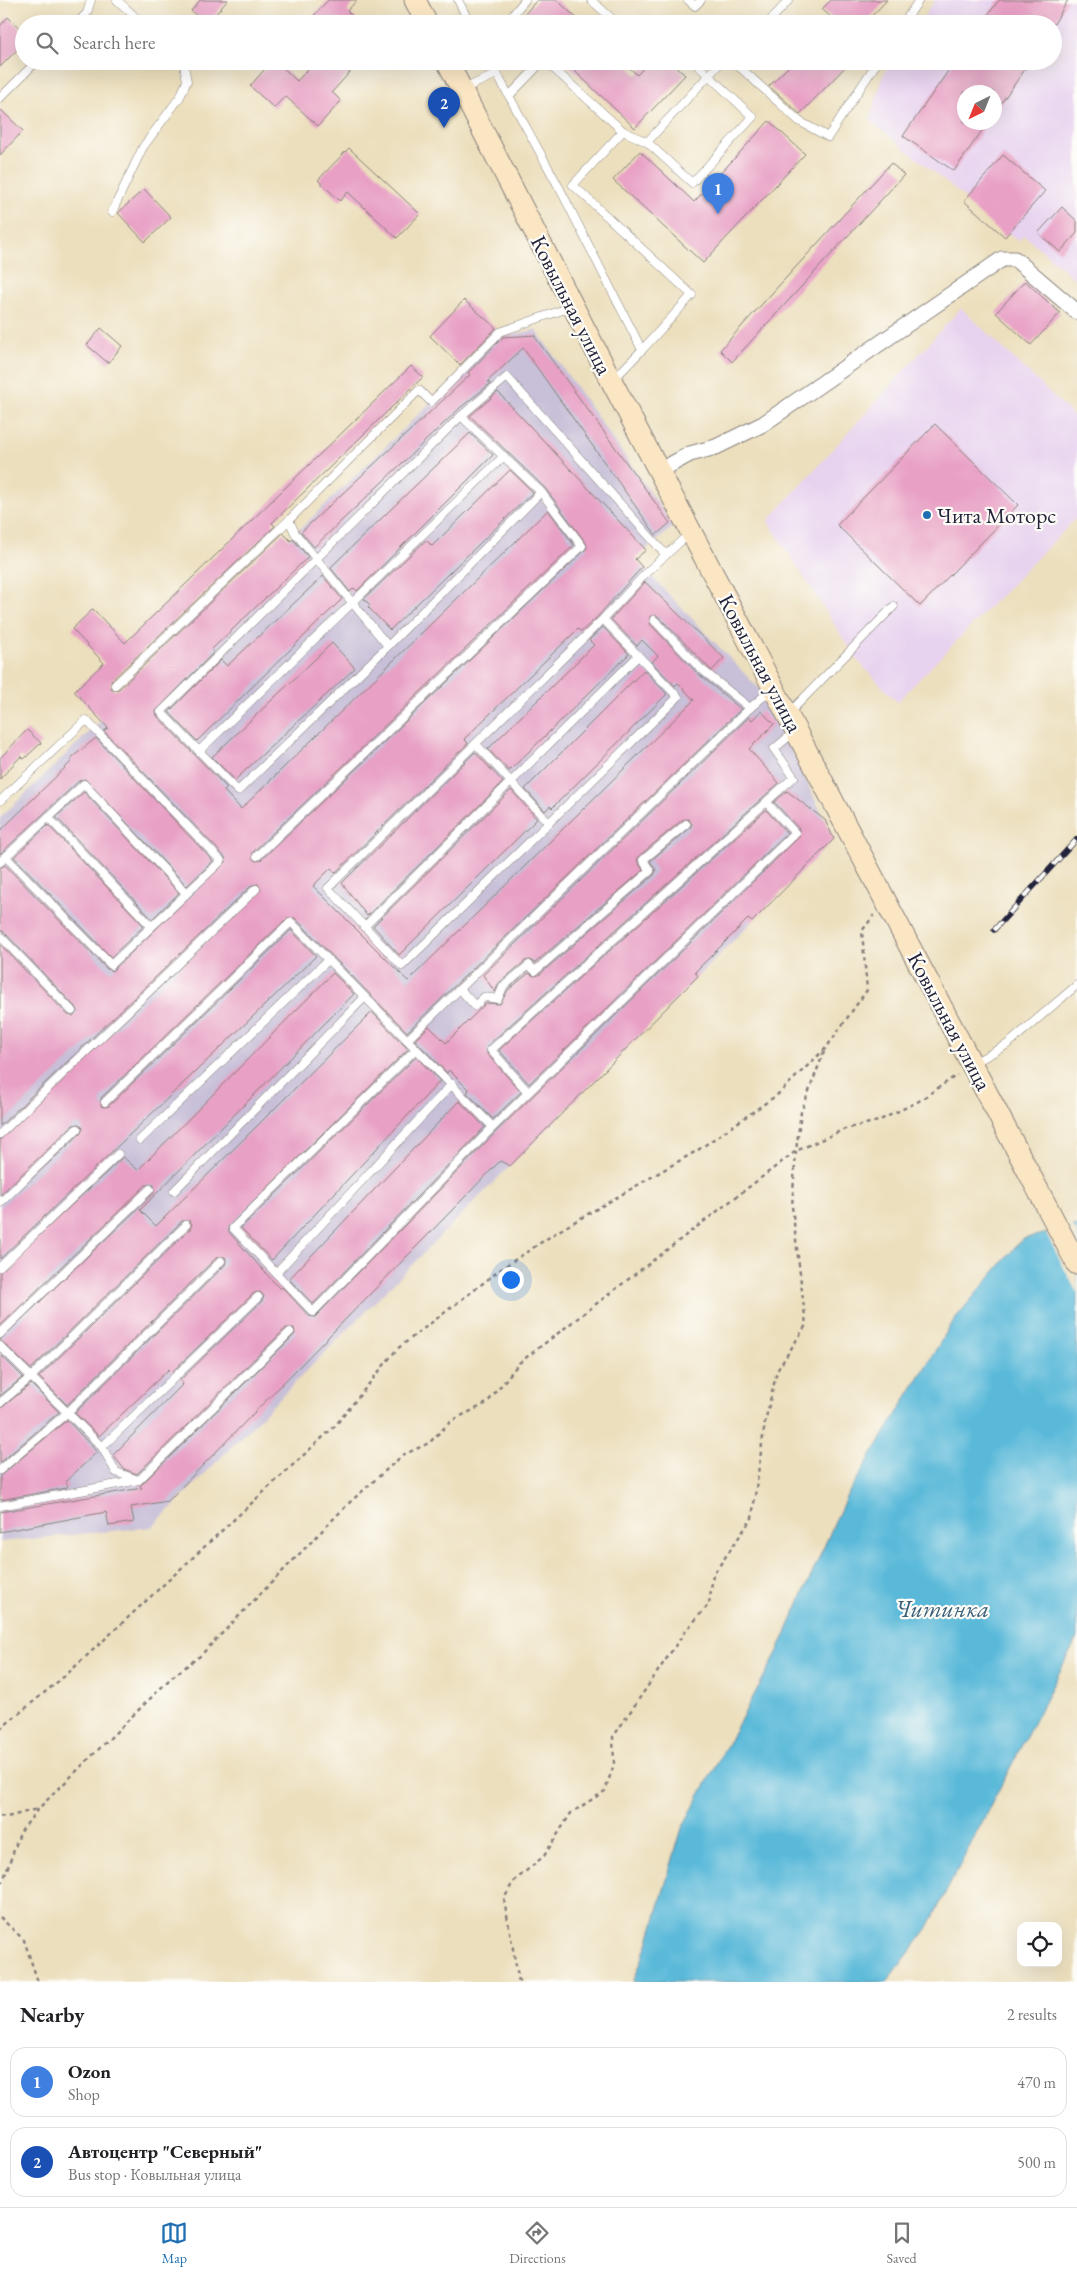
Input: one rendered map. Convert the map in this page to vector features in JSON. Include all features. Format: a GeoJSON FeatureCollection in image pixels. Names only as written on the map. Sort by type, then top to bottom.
{"type":"FeatureCollection","features":[{"type":"Feature","properties":{"kind":"main road"},"geometry":{"type":"LineString","coordinates":[[415,0],[422,15]]}},
{"type":"Feature","properties":{"kind":"main road","name":"Ковыльная улица"},"geometry":{"type":"LineString","coordinates":[[451,70],[572,306],[1077,1264]]}},
{"type":"Feature","properties":{"kind":"street"},"geometry":{"type":"LineString","coordinates":[[659,471],[690,454],[716,447],[763,424],[1002,259],[1015,259],[1077,312]]}},
{"type":"Feature","properties":{"kind":"lane"},"geometry":{"type":"LineString","coordinates":[[85,15],[91,0]]}},
{"type":"Feature","properties":{"kind":"lane"},"geometry":{"type":"LineString","coordinates":[[117,0],[133,15]]}},
{"type":"Feature","properties":{"kind":"lane"},"geometry":{"type":"LineString","coordinates":[[458,0],[466,15]]}},
{"type":"Feature","properties":{"kind":"lane"},"geometry":{"type":"LineString","coordinates":[[512,15],[525,0]]}},
{"type":"Feature","properties":{"kind":"lane"},"geometry":{"type":"LineString","coordinates":[[591,0],[608,15]]}},
{"type":"Feature","properties":{"kind":"lane"},"geometry":{"type":"LineString","coordinates":[[688,0],[695,6],[701,0]]}},
{"type":"Feature","properties":{"kind":"lane"},"geometry":{"type":"LineString","coordinates":[[775,15],[789,0]]}},
{"type":"Feature","properties":{"kind":"lane"},"geometry":{"type":"LineString","coordinates":[[909,15],[919,0]]}},
{"type":"Feature","properties":{"kind":"lane"},"geometry":{"type":"LineString","coordinates":[[0,98],[28,70]]}},
{"type":"Feature","properties":{"kind":"lane"},"geometry":{"type":"LineString","coordinates":[[112,212],[143,147],[180,97],[187,81],[185,70]]}},
{"type":"Feature","properties":{"kind":"lane"},"geometry":{"type":"LineString","coordinates":[[495,70],[561,191],[642,350]]}},
{"type":"Feature","properties":{"kind":"lane"},"geometry":{"type":"LineString","coordinates":[[509,96],[535,70]]}},
{"type":"Feature","properties":{"kind":"lane"},"geometry":{"type":"LineString","coordinates":[[554,70],[623,131],[647,142],[692,182],[753,117],[703,70]]}},
{"type":"Feature","properties":{"kind":"lane"},"geometry":{"type":"LineString","coordinates":[[647,142],[713,70]]}},
{"type":"Feature","properties":{"kind":"lane"},"geometry":{"type":"LineString","coordinates":[[743,70],[799,122],[828,136],[872,70]]}},
{"type":"Feature","properties":{"kind":"lane"},"geometry":{"type":"LineString","coordinates":[[461,90],[497,74]]}},
{"type":"Feature","properties":{"kind":"lane"},"geometry":{"type":"LineString","coordinates":[[561,191],[573,185],[623,131]]}},
{"type":"Feature","properties":{"kind":"lane"},"geometry":{"type":"LineString","coordinates":[[573,185],[692,295],[612,382]]}},
{"type":"Feature","properties":{"kind":"lane"},"geometry":{"type":"LineString","coordinates":[[115,686],[289,520],[419,390],[431,402],[500,332],[572,306]]}},
{"type":"Feature","properties":{"kind":"lane"},"geometry":{"type":"LineString","coordinates":[[541,492],[388,646],[238,791],[161,712],[461,416],[507,377],[666,555]]}},
{"type":"Feature","properties":{"kind":"lane"},"geometry":{"type":"LineString","coordinates":[[257,856],[582,546],[541,492],[461,416]]}},
{"type":"Feature","properties":{"kind":"lane"},"geometry":{"type":"LineString","coordinates":[[198,751],[504,456]]}},
{"type":"Feature","properties":{"kind":"lane"},"geometry":{"type":"LineString","coordinates":[[289,520],[295,533],[388,646]]}},
{"type":"Feature","properties":{"kind":"lane"},"geometry":{"type":"LineString","coordinates":[[603,619],[678,697],[402,966],[328,888],[666,555],[692,532]]}},
{"type":"Feature","properties":{"kind":"lane"},"geometry":{"type":"LineString","coordinates":[[528,1092],[491,1050],[794,777],[774,749],[792,722],[894,606]]}},
{"type":"Feature","properties":{"kind":"lane"},"geometry":{"type":"LineString","coordinates":[[654,620],[700,668],[750,708]]}},
{"type":"Feature","properties":{"kind":"lane"},"geometry":{"type":"LineString","coordinates":[[364,927],[513,782],[638,656]]}},
{"type":"Feature","properties":{"kind":"lane"},"geometry":{"type":"LineString","coordinates":[[407,1040],[750,708],[765,695],[776,690]]}},
{"type":"Feature","properties":{"kind":"lane"},"geometry":{"type":"LineString","coordinates":[[0,801],[86,720],[221,860],[111,965],[3,859],[84,784],[186,893]]}},
{"type":"Feature","properties":{"kind":"lane"},"geometry":{"type":"LineString","coordinates":[[476,744],[549,823]]}},
{"type":"Feature","properties":{"kind":"lane"},"geometry":{"type":"LineString","coordinates":[[416,1048],[233,1228],[313,1312],[492,1127],[796,833],[767,803]]}},
{"type":"Feature","properties":{"kind":"lane"},"geometry":{"type":"LineString","coordinates":[[48,817],[151,926]]}},
{"type":"Feature","properties":{"kind":"lane"},"geometry":{"type":"LineString","coordinates":[[460,989],[475,1006],[484,997],[498,999],[503,987],[529,964],[535,971],[650,871],[643,860],[686,824]]}},
{"type":"Feature","properties":{"kind":"lane"},"geometry":{"type":"LineString","coordinates":[[0,1134],[256,888]]}},
{"type":"Feature","properties":{"kind":"lane"},"geometry":{"type":"LineString","coordinates":[[106,1102],[291,922],[327,961],[452,1084],[492,1127]]}},
{"type":"Feature","properties":{"kind":"lane"},"geometry":{"type":"LineString","coordinates":[[0,936],[72,1011]]}},
{"type":"Feature","properties":{"kind":"lane"},"geometry":{"type":"LineString","coordinates":[[140,1140],[327,961]]}},
{"type":"Feature","properties":{"kind":"lane"},"geometry":{"type":"LineString","coordinates":[[972,1064],[1008,1044],[1077,985]]}},
{"type":"Feature","properties":{"kind":"lane"},"geometry":{"type":"LineString","coordinates":[[174,1191],[364,998]]}},
{"type":"Feature","properties":{"kind":"lane"},"geometry":{"type":"LineString","coordinates":[[276,1274],[452,1084]]}},
{"type":"Feature","properties":{"kind":"lane"},"geometry":{"type":"LineString","coordinates":[[0,1203],[77,1129]]}},
{"type":"Feature","properties":{"kind":"lane"},"geometry":{"type":"LineString","coordinates":[[0,1267],[118,1154]]}},
{"type":"Feature","properties":{"kind":"lane"},"geometry":{"type":"LineString","coordinates":[[0,1334],[150,1189]]}},
{"type":"Feature","properties":{"kind":"lane"},"geometry":{"type":"LineString","coordinates":[[0,1403],[31,1377],[186,1225]]}},
{"type":"Feature","properties":{"kind":"lane"},"geometry":{"type":"LineString","coordinates":[[0,1470],[68,1412],[221,1261]]}},
{"type":"Feature","properties":{"kind":"lane"},"geometry":{"type":"LineString","coordinates":[[102,1447],[258,1297]]}},
{"type":"Feature","properties":{"kind":"lane"},"geometry":{"type":"LineString","coordinates":[[0,1506],[139,1480],[290,1332]]}},
{"type":"Feature","properties":{"kind":"lane"},"geometry":{"type":"LineString","coordinates":[[0,1346],[102,1447],[116,1472],[139,1480]]}},
{"type":"Feature","properties":{"kind":"path"},"geometry":{"type":"LineString","coordinates":[[0,1728],[66,1675],[335,1426],[396,1349],[504,1267],[557,1232],[698,1150],[777,1095],[826,1048],[866,990],[862,931],[885,900]]}},
{"type":"Feature","properties":{"kind":"path"},"geometry":{"type":"LineString","coordinates":[[519,1982],[504,1899],[508,1891],[513,1882],[544,1856],[571,1813],[605,1791],[614,1764],[613,1737],[684,1633],[709,1604],[713,1576],[752,1518],[765,1422],[777,1370],[806,1325],[792,1206],[801,1112],[826,1048]]}},
{"type":"Feature","properties":{"kind":"path"},"geometry":{"type":"LineString","coordinates":[[0,1882],[3,1881],[20,1833],[38,1809],[172,1677],[200,1656],[349,1502],[403,1455],[429,1443],[451,1421],[487,1403],[519,1363],[796,1151],[845,1129],[878,1121],[919,1102],[972,1064]]}},
{"type":"Feature","properties":{"kind":"path"},"geometry":{"type":"LineString","coordinates":[[0,1816],[7,1817],[38,1809]]}},
{"type":"Feature","properties":{"kind":"path"},"geometry":{"type":"LineString","coordinates":[[0,1917],[24,1940],[38,1982]]}},
{"type":"Feature","properties":{"kind":"shaded area"},"geometry":{"type":"Polygon","coordinates":[[[935,0],[1077,0],[1077,281],[1024,235],[1018,241],[870,120],[886,70],[1062,70],[1062,15],[925,15],[935,0]]]}},
{"type":"Feature","properties":{"kind":"shaded area"},"geometry":{"type":"Polygon","coordinates":[[[961,308],[1077,419],[1077,517],[897,702],[858,661],[768,521],[961,308]]]}},
{"type":"Feature","properties":{"kind":"shaded area"},"geometry":{"type":"Polygon","coordinates":[[[536,330],[674,526],[635,559],[765,695],[834,839],[152,1527],[0,1542],[0,818],[499,337],[536,330]]]}},
{"type":"Feature","properties":{"kind":"water","name":"Читинка"},"geometry":{"type":"Polygon","coordinates":[[[1077,1226],[1077,1638],[927,1929],[887,1982],[633,1982],[648,1944],[682,1828],[778,1651],[846,1497],[954,1320],[1022,1239],[1077,1226]]]}},
{"type":"Feature","properties":{"kind":"pier"},"geometry":{"type":"Polygon","coordinates":[[[1072,1225],[1077,1234],[1077,1293],[1045,1231],[1072,1225]]]}},
{"type":"Feature","properties":{"kind":"building"},"geometry":{"type":"Polygon","coordinates":[[[200,0],[228,0],[215,15],[196,15],[191,11],[200,0]]]}},
{"type":"Feature","properties":{"kind":"building"},"geometry":{"type":"Polygon","coordinates":[[[328,0],[357,0],[347,11],[351,15],[314,15],[328,0]]]}},
{"type":"Feature","properties":{"kind":"building"},"geometry":{"type":"Polygon","coordinates":[[[537,0],[557,0],[573,15],[524,15],[537,0]]]}},
{"type":"Feature","properties":{"kind":"building"},"geometry":{"type":"Polygon","coordinates":[[[831,0],[887,0],[873,15],[828,15],[822,9],[831,0]]]}},
{"type":"Feature","properties":{"kind":"building"},"geometry":{"type":"Polygon","coordinates":[[[999,0],[1068,0],[1059,15],[988,15],[999,0]]]}},
{"type":"Feature","properties":{"kind":"building"},"geometry":{"type":"Polygon","coordinates":[[[8,17],[15,24],[15,52],[0,67],[0,26],[8,17]]]}},
{"type":"Feature","properties":{"kind":"building"},"geometry":{"type":"Polygon","coordinates":[[[264,70],[285,70],[297,81],[307,70],[352,70],[332,92],[341,101],[318,126],[285,96],[274,108],[250,86],[264,70]]]}},
{"type":"Feature","properties":{"kind":"building"},"geometry":{"type":"Polygon","coordinates":[[[574,70],[632,70],[637,75],[642,70],[680,70],[685,75],[635,128],[574,70]]]}},
{"type":"Feature","properties":{"kind":"building"},"geometry":{"type":"Polygon","coordinates":[[[785,70],[842,70],[800,114],[769,86],[785,70]]]}},
{"type":"Feature","properties":{"kind":"building"},"geometry":{"type":"Polygon","coordinates":[[[949,70],[1025,70],[1002,102],[1002,85],[957,85],[957,130],[982,130],[954,171],[903,136],[949,70]]]}},
{"type":"Feature","properties":{"kind":"building"},"geometry":{"type":"Polygon","coordinates":[[[0,109],[23,131],[0,155],[0,109]]]}},
{"type":"Feature","properties":{"kind":"building"},"geometry":{"type":"Polygon","coordinates":[[[769,121],[805,154],[703,263],[613,180],[640,151],[694,202],[769,121]]]}},
{"type":"Feature","properties":{"kind":"building"},"geometry":{"type":"Polygon","coordinates":[[[349,148],[420,214],[397,238],[348,192],[340,201],[318,180],[349,148]]]}},
{"type":"Feature","properties":{"kind":"building"},"geometry":{"type":"Polygon","coordinates":[[[1003,155],[1045,191],[1005,237],[964,201],[1003,155]]]}},
{"type":"Feature","properties":{"kind":"building"},"geometry":{"type":"Polygon","coordinates":[[[891,163],[904,175],[732,362],[720,350],[891,163]]]}},
{"type":"Feature","properties":{"kind":"building"},"geometry":{"type":"Polygon","coordinates":[[[144,189],[171,217],[145,242],[118,213],[144,189]]]}},
{"type":"Feature","properties":{"kind":"building"},"geometry":{"type":"Polygon","coordinates":[[[1062,207],[1077,221],[1077,233],[1060,252],[1038,233],[1062,207]]]}},
{"type":"Feature","properties":{"kind":"building"},"geometry":{"type":"Polygon","coordinates":[[[1025,281],[1060,313],[1031,345],[996,313],[1025,281]]]}},
{"type":"Feature","properties":{"kind":"building"},"geometry":{"type":"Polygon","coordinates":[[[464,300],[496,328],[460,365],[430,336],[464,300]]]}},
{"type":"Feature","properties":{"kind":"building"},"geometry":{"type":"Polygon","coordinates":[[[101,328],[122,346],[108,363],[87,345],[101,328]]]}},
{"type":"Feature","properties":{"kind":"building"},"geometry":{"type":"Polygon","coordinates":[[[536,335],[535,337],[670,523],[656,535],[523,348],[488,381],[490,384],[461,407],[314,547],[301,532],[470,375],[468,373],[503,337],[536,335]]]}},
{"type":"Feature","properties":{"kind":"building"},"geometry":{"type":"Polygon","coordinates":[[[411,366],[423,377],[272,523],[275,526],[111,681],[111,688],[114,690],[119,689],[283,533],[291,541],[293,539],[308,557],[211,650],[214,652],[156,711],[157,716],[227,788],[224,791],[241,809],[548,510],[574,545],[253,852],[253,859],[256,861],[261,860],[587,548],[586,543],[545,488],[470,416],[498,392],[646,550],[635,559],[642,567],[599,615],[581,632],[578,629],[464,739],[468,743],[335,873],[331,868],[313,886],[408,981],[694,700],[678,683],[675,686],[652,662],[658,656],[642,640],[637,646],[611,619],[645,582],[724,658],[712,671],[658,616],[650,616],[650,624],[696,672],[741,709],[407,1032],[295,918],[287,918],[101,1098],[101,1106],[109,1106],[291,930],[316,956],[0,1259],[0,1208],[81,1133],[83,1128],[79,1124],[73,1125],[0,1195],[0,1140],[261,890],[258,884],[252,885],[0,1126],[0,944],[68,1015],[74,1016],[78,1010],[0,930],[0,868],[5,865],[107,969],[112,971],[226,862],[225,857],[104,731],[108,728],[74,691],[104,663],[72,629],[93,609],[125,643],[411,366]]]}},
{"type":"Feature","properties":{"kind":"building","name":"Чита Моторс"},"geometry":{"type":"Polygon","coordinates":[[[935,424],[1018,505],[920,606],[837,525],[935,424]]]}},
{"type":"Feature","properties":{"kind":"building"},"geometry":{"type":"Polygon","coordinates":[[[470,433],[493,455],[357,591],[354,588],[350,592],[331,568],[332,566],[470,433]]]}},
{"type":"Feature","properties":{"kind":"building"},"geometry":{"type":"Polygon","coordinates":[[[510,470],[533,492],[390,630],[368,607],[370,605],[364,599],[426,540],[432,546],[510,470]]]}},
{"type":"Feature","properties":{"kind":"building"},"geometry":{"type":"Polygon","coordinates":[[[323,576],[342,599],[197,741],[169,712],[221,660],[227,666],[323,576]]]}},
{"type":"Feature","properties":{"kind":"building"},"geometry":{"type":"Polygon","coordinates":[[[603,627],[629,654],[509,771],[488,749],[594,645],[589,640],[603,627]]]}},
{"type":"Feature","properties":{"kind":"building"},"geometry":{"type":"Polygon","coordinates":[[[332,643],[355,668],[235,780],[212,757],[332,643]]]}},
{"type":"Feature","properties":{"kind":"building"},"geometry":{"type":"Polygon","coordinates":[[[644,670],[667,694],[552,808],[550,806],[545,811],[525,789],[644,670]]]}},
{"type":"Feature","properties":{"kind":"building"},"geometry":{"type":"Polygon","coordinates":[[[761,711],[774,724],[749,749],[779,783],[487,1046],[487,1054],[521,1092],[493,1119],[467,1093],[469,1090],[449,1070],[447,1073],[415,1040],[429,1026],[446,1043],[486,1003],[500,1004],[508,990],[529,973],[534,976],[539,975],[654,875],[656,870],[650,861],[690,828],[692,824],[688,819],[682,820],[639,856],[637,861],[643,870],[535,963],[530,960],[525,961],[499,983],[495,992],[483,975],[749,717],[752,720],[761,711]]]}},
{"type":"Feature","properties":{"kind":"building"},"geometry":{"type":"Polygon","coordinates":[[[27,730],[41,743],[24,759],[21,756],[0,779],[0,758],[27,730]]]}},
{"type":"Feature","properties":{"kind":"building"},"geometry":{"type":"Polygon","coordinates":[[[96,738],[213,861],[187,886],[85,779],[80,780],[0,854],[0,831],[72,761],[70,759],[96,738]]]}},
{"type":"Feature","properties":{"kind":"building"},"geometry":{"type":"Polygon","coordinates":[[[475,752],[503,782],[367,916],[342,883],[475,752]]]}},
{"type":"Feature","properties":{"kind":"building"},"geometry":{"type":"Polygon","coordinates":[[[511,790],[537,819],[399,955],[373,926],[511,790]]]}},
{"type":"Feature","properties":{"kind":"building"},"geometry":{"type":"Polygon","coordinates":[[[787,791],[825,820],[834,839],[752,922],[748,919],[695,972],[698,976],[510,1166],[500,1161],[168,1501],[131,1507],[134,1522],[109,1526],[106,1512],[0,1532],[0,1512],[142,1488],[140,1486],[295,1334],[294,1328],[286,1328],[137,1474],[124,1469],[113,1455],[183,1384],[180,1380],[262,1301],[264,1296],[260,1292],[254,1293],[172,1372],[169,1369],[99,1436],[75,1413],[225,1265],[225,1257],[217,1257],[67,1405],[39,1377],[190,1229],[192,1224],[190,1221],[182,1221],[31,1369],[0,1340],[154,1193],[154,1185],[146,1185],[0,1326],[0,1272],[123,1157],[138,1170],[333,973],[354,994],[140,1210],[156,1226],[372,1012],[408,1049],[228,1227],[229,1232],[280,1289],[282,1287],[309,1316],[315,1317],[497,1131],[799,837],[799,829],[774,802],[787,791]]]}},
{"type":"Feature","properties":{"kind":"building"},"geometry":{"type":"Polygon","coordinates":[[[84,792],[179,893],[152,919],[56,817],[84,792]]]}},
{"type":"Feature","properties":{"kind":"building"},"geometry":{"type":"Polygon","coordinates":[[[766,810],[787,833],[529,1084],[499,1050],[766,810]]]}},
{"type":"Feature","properties":{"kind":"building"},"geometry":{"type":"Polygon","coordinates":[[[48,825],[144,926],[111,957],[14,857],[48,825]]]}},
{"type":"Feature","properties":{"kind":"building"},"geometry":{"type":"Polygon","coordinates":[[[416,1057],[440,1081],[272,1260],[241,1228],[416,1057]]]}},
{"type":"Feature","properties":{"kind":"building"},"geometry":{"type":"Polygon","coordinates":[[[459,1101],[485,1127],[313,1304],[289,1279],[459,1101]]]}},
{"type":"Feature","properties":{"kind":"building"},"geometry":{"type":"Polygon","coordinates":[[[0,1354],[23,1377],[0,1396],[0,1354]]]}},
{"type":"Feature","properties":{"kind":"building"},"geometry":{"type":"Polygon","coordinates":[[[31,1384],[59,1412],[0,1463],[0,1409],[31,1384]]]}},
{"type":"Feature","properties":{"kind":"building"},"geometry":{"type":"Polygon","coordinates":[[[67,1420],[97,1452],[65,1482],[68,1486],[66,1488],[0,1500],[0,1476],[67,1420]]]}},
{"type":"Feature","properties":{"kind":"railway"},"geometry":{"type":"LineString","coordinates":[[994,930],[1077,839]]}},
{"type":"Feature","properties":{"kind":"place","name":"Автоцентр \"Северный\""},"geometry":{"type":"Point","coordinates":[444,128]}},
{"type":"Feature","properties":{"kind":"place","name":"Ozon"},"geometry":{"type":"Point","coordinates":[718,214]}},
{"type":"Feature","properties":{"kind":"place","name":"Чита Моторс"},"geometry":{"type":"Point","coordinates":[927,515]}}]}
